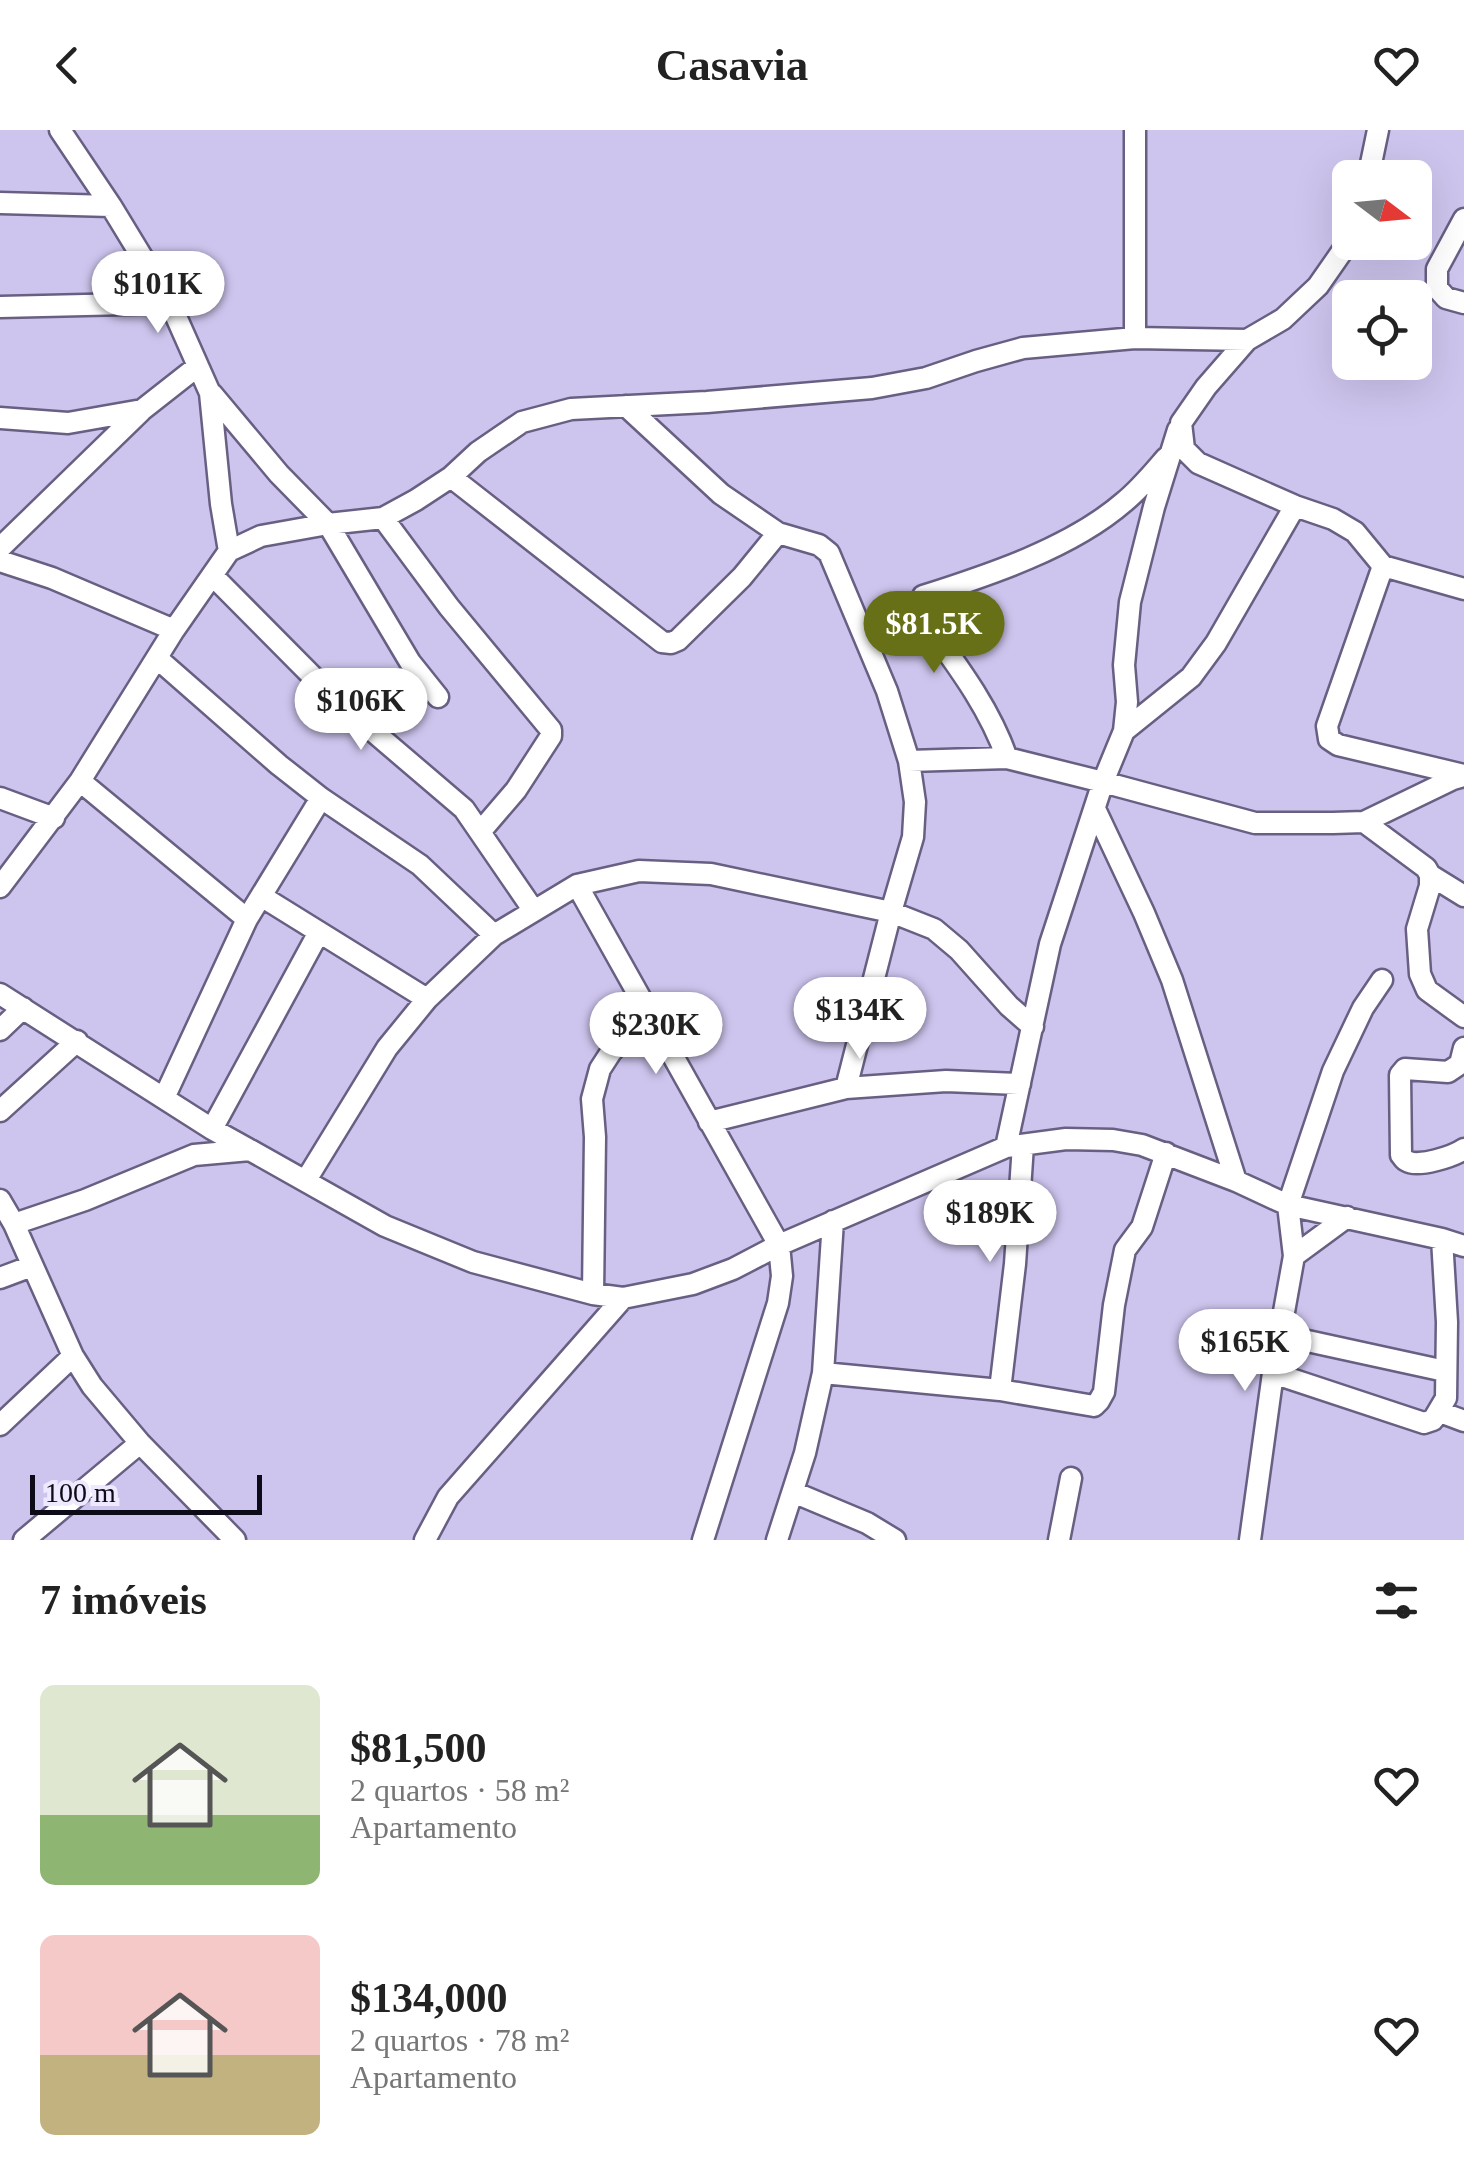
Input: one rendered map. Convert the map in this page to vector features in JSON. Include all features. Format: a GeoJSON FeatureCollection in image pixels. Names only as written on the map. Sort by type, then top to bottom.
{"type":"FeatureCollection","features":[{"type":"Feature","properties":{"kind":"street"},"geometry":{"type":"LineString","coordinates":[[60,130],[170,303],[210,393],[278,474],[328,524],[410,662],[438,698]]}},
{"type":"Feature","properties":{"kind":"street"},"geometry":{"type":"LineString","coordinates":[[1135,130],[1135,338]]}},
{"type":"Feature","properties":{"kind":"street"},"geometry":{"type":"LineString","coordinates":[[1372,160],[1378,130]]}},
{"type":"Feature","properties":{"kind":"street"},"geometry":{"type":"LineString","coordinates":[[0,203],[111,206]]}},
{"type":"Feature","properties":{"kind":"street"},"geometry":{"type":"LineString","coordinates":[[1464,220],[1437,269],[1437,288],[1446,298],[1464,303]]}},
{"type":"Feature","properties":{"kind":"street"},"geometry":{"type":"LineString","coordinates":[[1000,1390],[1014,1282],[1015,1146],[1020,1084],[1050,944],[1103,782],[1124,731],[1124,666],[1130,602],[1154,507],[1180,423],[1206,387],[1247,340],[1283,319],[1318,286],[1336,260]]}},
{"type":"Feature","properties":{"kind":"street"},"geometry":{"type":"LineString","coordinates":[[0,307],[170,303]]}},
{"type":"Feature","properties":{"kind":"street"},"geometry":{"type":"LineString","coordinates":[[1,886],[80,781],[174,630],[229,551],[261,536],[383,518],[451,476],[522,422],[571,409],[872,388],[926,378],[1023,348],[1135,338],[1247,340]]}},
{"type":"Feature","properties":{"kind":"street"},"geometry":{"type":"LineString","coordinates":[[0,548],[142,410],[198,366]]}},
{"type":"Feature","properties":{"kind":"street"},"geometry":{"type":"LineString","coordinates":[[210,393],[220,504],[229,551]]}},
{"type":"Feature","properties":{"kind":"street"},"geometry":{"type":"LineString","coordinates":[[626,406],[721,494],[778,533],[819,545],[830,553],[887,691],[908,761],[915,802],[913,838],[846,1088]]}},
{"type":"Feature","properties":{"kind":"street"},"geometry":{"type":"LineString","coordinates":[[0,418],[68,422],[142,410]]}},
{"type":"Feature","properties":{"kind":"street"},"geometry":{"type":"LineString","coordinates":[[1180,423],[1184,448],[1198,464],[1333,519],[1354,532],[1382,566],[1464,589]]}},
{"type":"Feature","properties":{"kind":"street"},"geometry":{"type":"LineString","coordinates":[[1007,758],[976,691],[920,614],[922,596],[1038,554],[1089,526],[1122,504],[1172,452]]}},
{"type":"Feature","properties":{"kind":"street"},"geometry":{"type":"LineString","coordinates":[[451,476],[662,642],[678,640],[742,577],[778,533]]}},
{"type":"Feature","properties":{"kind":"street"},"geometry":{"type":"LineString","coordinates":[[1124,731],[1191,676],[1216,642],[1296,506]]}},
{"type":"Feature","properties":{"kind":"street"},"geometry":{"type":"LineString","coordinates":[[383,518],[449,607],[551,730],[551,736],[516,790],[480,832]]}},
{"type":"Feature","properties":{"kind":"street"},"geometry":{"type":"LineString","coordinates":[[0,561],[52,578],[174,630]]}},
{"type":"Feature","properties":{"kind":"street"},"geometry":{"type":"LineString","coordinates":[[1382,566],[1327,726],[1330,739],[1338,746],[1464,776]]}},
{"type":"Feature","properties":{"kind":"street"},"geometry":{"type":"LineString","coordinates":[[212,576],[334,698],[464,808],[534,911]]}},
{"type":"Feature","properties":{"kind":"street"},"geometry":{"type":"LineString","coordinates":[[158,659],[279,765],[420,865],[494,936]]}},
{"type":"Feature","properties":{"kind":"street"},"geometry":{"type":"LineString","coordinates":[[908,761],[1007,758],[1256,822],[1364,822],[1464,776]]}},
{"type":"Feature","properties":{"kind":"street"},"geometry":{"type":"LineString","coordinates":[[80,781],[247,919]]}},
{"type":"Feature","properties":{"kind":"street"},"geometry":{"type":"LineString","coordinates":[[0,798],[54,818]]}},
{"type":"Feature","properties":{"kind":"street"},"geometry":{"type":"LineString","coordinates":[[164,1098],[247,919],[321,798]]}},
{"type":"Feature","properties":{"kind":"street"},"geometry":{"type":"LineString","coordinates":[[1095,809],[1172,980],[1236,1180]]}},
{"type":"Feature","properties":{"kind":"street"},"geometry":{"type":"LineString","coordinates":[[1364,822],[1430,875],[1464,896]]}},
{"type":"Feature","properties":{"kind":"street"},"geometry":{"type":"LineString","coordinates":[[306,1180],[388,1048],[427,1000],[494,936],[577,885],[639,871],[712,874],[891,912],[934,929],[1032,1027]]}},
{"type":"Feature","properties":{"kind":"street"},"geometry":{"type":"LineString","coordinates":[[1430,875],[1417,929],[1420,974],[1427,990],[1464,1017]]}},
{"type":"Feature","properties":{"kind":"street"},"geometry":{"type":"LineString","coordinates":[[577,885],[779,1245],[782,1276],[778,1303],[703,1540]]}},
{"type":"Feature","properties":{"kind":"street"},"geometry":{"type":"LineString","coordinates":[[261,896],[427,1000]]}},
{"type":"Feature","properties":{"kind":"street"},"geometry":{"type":"LineString","coordinates":[[212,1129],[318,932]]}},
{"type":"Feature","properties":{"kind":"street"},"geometry":{"type":"LineString","coordinates":[[1250,1540],[1294,1256],[1288,1205],[1333,1071],[1363,1008],[1382,980]]}},
{"type":"Feature","properties":{"kind":"street"},"geometry":{"type":"LineString","coordinates":[[0,994],[212,1129],[385,1226],[473,1262],[592,1294],[622,1298],[693,1284],[1015,1146],[1066,1139],[1113,1140],[1142,1146],[1236,1180],[1288,1205],[1464,1246]]}},
{"type":"Feature","properties":{"kind":"street"},"geometry":{"type":"LineString","coordinates":[[0,1030],[23,1008]]}},
{"type":"Feature","properties":{"kind":"street"},"geometry":{"type":"LineString","coordinates":[[592,1294],[592,1099],[600,1069],[611,1052],[650,1011]]}},
{"type":"Feature","properties":{"kind":"street"},"geometry":{"type":"LineString","coordinates":[[0,1112],[77,1041]]}},
{"type":"Feature","properties":{"kind":"street"},"geometry":{"type":"LineString","coordinates":[[1464,1048],[1460,1064],[1448,1072],[1405,1069],[1400,1074],[1401,1155],[1406,1161],[1429,1162],[1464,1149]]}},
{"type":"Feature","properties":{"kind":"street"},"geometry":{"type":"LineString","coordinates":[[709,1122],[846,1088],[946,1081],[1020,1084]]}},
{"type":"Feature","properties":{"kind":"street"},"geometry":{"type":"LineString","coordinates":[[14,1224],[85,1200],[194,1155],[250,1150]]}},
{"type":"Feature","properties":{"kind":"street"},"geometry":{"type":"LineString","coordinates":[[823,1374],[1000,1390],[1094,1406],[1104,1392],[1125,1250],[1142,1226],[1166,1153]]}},
{"type":"Feature","properties":{"kind":"street"},"geometry":{"type":"LineString","coordinates":[[0,1200],[73,1356],[92,1386],[235,1540]]}},
{"type":"Feature","properties":{"kind":"street"},"geometry":{"type":"LineString","coordinates":[[1294,1256],[1347,1217]]}},
{"type":"Feature","properties":{"kind":"street"},"geometry":{"type":"LineString","coordinates":[[777,1540],[806,1454],[823,1374],[833,1221]]}},
{"type":"Feature","properties":{"kind":"street"},"geometry":{"type":"LineString","coordinates":[[1273,1373],[1424,1422],[1433,1420],[1446,1398],[1442,1239]]}},
{"type":"Feature","properties":{"kind":"street"},"geometry":{"type":"LineString","coordinates":[[0,1278],[32,1266]]}},
{"type":"Feature","properties":{"kind":"street"},"geometry":{"type":"LineString","coordinates":[[426,1540],[448,1497],[622,1298]]}},
{"type":"Feature","properties":{"kind":"street"},"geometry":{"type":"LineString","coordinates":[[1280,1335],[1446,1371]]}},
{"type":"Feature","properties":{"kind":"street"},"geometry":{"type":"LineString","coordinates":[[0,1425],[73,1356]]}},
{"type":"Feature","properties":{"kind":"street"},"geometry":{"type":"LineString","coordinates":[[1440,1412],[1464,1421]]}},
{"type":"Feature","properties":{"kind":"street"},"geometry":{"type":"LineString","coordinates":[[24,1540],[140,1442]]}},
{"type":"Feature","properties":{"kind":"street"},"geometry":{"type":"LineString","coordinates":[[1058,1540],[1072,1478]]}},
{"type":"Feature","properties":{"kind":"street"},"geometry":{"type":"LineString","coordinates":[[793,1492],[866,1523],[895,1540]]}}]}
